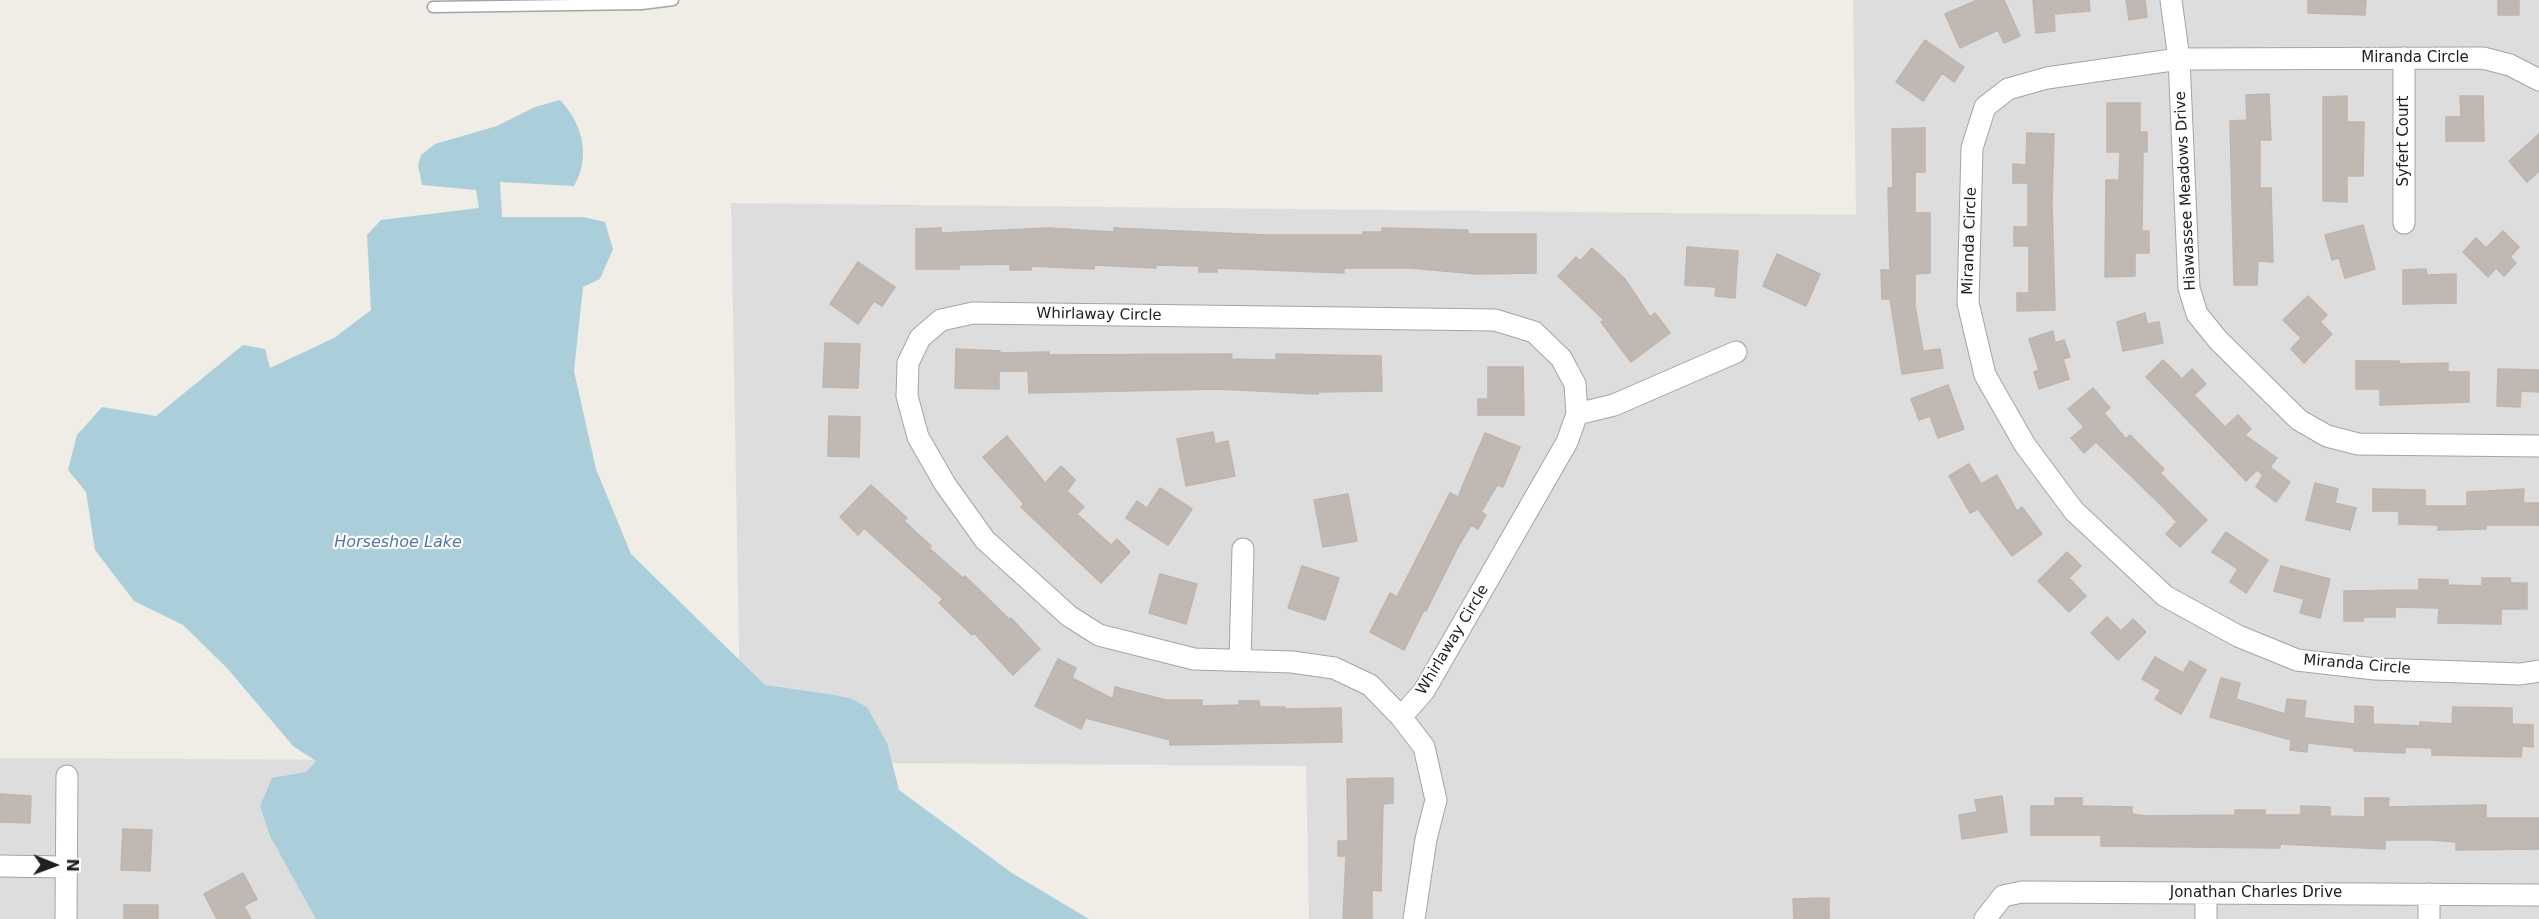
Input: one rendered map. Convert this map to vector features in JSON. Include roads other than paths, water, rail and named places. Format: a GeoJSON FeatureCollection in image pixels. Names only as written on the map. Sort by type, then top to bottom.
{"type":"FeatureCollection","features":[{"type":"Feature","properties":{"kind":"street","name":"Hiawassee Meadows Drive"},"geometry":{"type":"LineString","coordinates":[[2171,0],[2179,59],[2189,288],[2197,314],[2218,340],[2299,420],[2326,436],[2358,444],[2539,446]]}},
{"type":"Feature","properties":{"kind":"street","name":"Syfert Court"},"geometry":{"type":"LineString","coordinates":[[2404,58],[2404,223]]}},
{"type":"Feature","properties":{"kind":"street","name":"Miranda Circle"},"geometry":{"type":"LineString","coordinates":[[2539,80],[2510,65],[2483,58],[2179,59],[2047,78],[2008,89],[1985,106],[1972,148],[1968,303],[1985,375],[2019,435],[2074,511],[2165,596],[2238,636],[2297,660],[2375,669],[2520,674],[2539,671]]}},
{"type":"Feature","properties":{"kind":"street","name":"Whirlaway Circle"},"geometry":{"type":"LineString","coordinates":[[973,313],[1495,320],[1534,332],[1561,358],[1575,384],[1576,414],[1560,458],[1425,691],[1401,717],[1370,685],[1334,669],[1292,662],[1194,659],[1167,655],[1099,635],[1069,616],[985,540],[945,484],[918,437],[907,396],[908,363],[920,338],[941,320],[973,313]]}},
{"type":"Feature","properties":{"kind":"street"},"geometry":{"type":"LineString","coordinates":[[1576,414],[1614,405],[1736,352]]}},
{"type":"Feature","properties":{"kind":"street"},"geometry":{"type":"LineString","coordinates":[[1240,660],[1243,549]]}},
{"type":"Feature","properties":{"kind":"street"},"geometry":{"type":"LineString","coordinates":[[1401,717],[1424,747],[1436,800],[1426,839],[1414,919]]}},
{"type":"Feature","properties":{"kind":"street"},"geometry":{"type":"LineString","coordinates":[[66,919],[67,776]]}},
{"type":"Feature","properties":{"kind":"street"},"geometry":{"type":"LineString","coordinates":[[0,866],[66,867]]}},
{"type":"Feature","properties":{"kind":"street","name":"Jonathan Charles Drive"},"geometry":{"type":"LineString","coordinates":[[1985,919],[2003,896],[2022,892],[2539,895]]}},
{"type":"Feature","properties":{"kind":"street"},"geometry":{"type":"LineString","coordinates":[[2206,893],[2206,919]]}},
{"type":"Feature","properties":{"kind":"street"},"geometry":{"type":"LineString","coordinates":[[2429,894],[2429,919]]}},
{"type":"Feature","properties":{"kind":"lane"},"geometry":{"type":"LineString","coordinates":[[434,7],[642,4],[673,0]]}},
{"type":"Feature","properties":{"kind":"water","name":"Horseshoe Lake"},"geometry":{"type":"Polygon","coordinates":[[[560,100],[574,119],[582,141],[582,164],[574,186],[500,182],[502,217],[583,217],[605,222],[613,249],[600,279],[583,287],[574,371],[596,469],[631,554],[765,685],[835,695],[852,699],[867,707],[887,743],[899,790],[1012,873],[1089,919],[316,919],[270,836],[260,806],[272,778],[306,772],[316,761],[293,746],[227,668],[183,625],[134,601],[95,550],[86,492],[68,470],[77,435],[102,407],[156,416],[243,345],[265,349],[270,368],[334,338],[371,310],[367,235],[381,220],[479,208],[476,190],[422,185],[418,165],[421,155],[435,144],[497,126],[535,107],[560,100]]]}}]}
